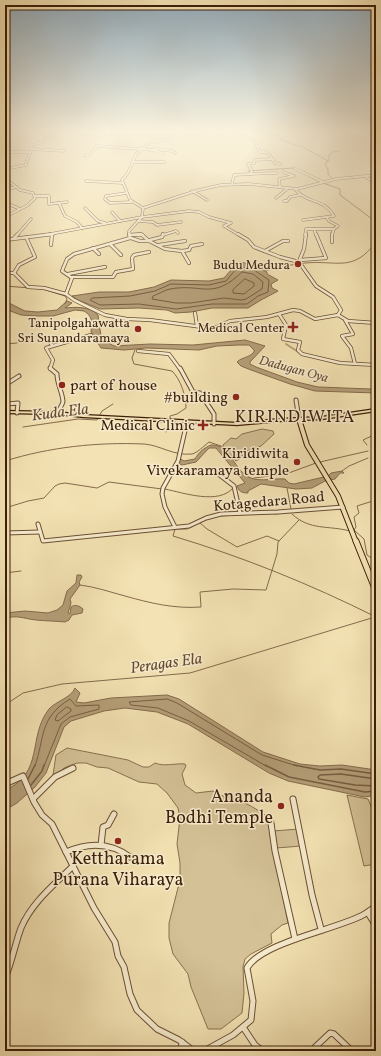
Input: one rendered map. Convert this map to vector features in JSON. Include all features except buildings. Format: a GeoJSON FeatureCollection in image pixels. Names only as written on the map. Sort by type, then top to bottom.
{"type":"FeatureCollection","features":[{"type":"Feature","properties":{"kind":"highway"},"geometry":{"type":"LineString","coordinates":[[5,412],[57,413],[98,417],[237,424],[322,418],[376,410]]}},
{"type":"Feature","properties":{"kind":"main road"},"geometry":{"type":"LineString","coordinates":[[299,419],[307,445],[343,507],[376,591]]}},
{"type":"Feature","properties":{"kind":"street"},"geometry":{"type":"LineString","coordinates":[[8,180],[20,190],[33,193],[35,196],[49,196],[49,204],[66,202]]}},
{"type":"Feature","properties":{"kind":"street"},"geometry":{"type":"LineString","coordinates":[[279,180],[280,187]]}},
{"type":"Feature","properties":{"kind":"street"},"geometry":{"type":"LineString","coordinates":[[319,180],[324,182]]}},
{"type":"Feature","properties":{"kind":"street"},"geometry":{"type":"LineString","coordinates":[[127,193],[106,196],[105,199],[110,203],[132,202],[144,208],[192,191],[232,184],[268,185],[295,189],[331,180]]}},
{"type":"Feature","properties":{"kind":"street"},"geometry":{"type":"LineString","coordinates":[[86,181],[123,183],[132,202]]}},
{"type":"Feature","properties":{"kind":"street"},"geometry":{"type":"LineString","coordinates":[[5,190],[16,187]]}},
{"type":"Feature","properties":{"kind":"street"},"geometry":{"type":"LineString","coordinates":[[276,198],[288,188]]}},
{"type":"Feature","properties":{"kind":"street"},"geometry":{"type":"LineString","coordinates":[[295,189],[300,196]]}},
{"type":"Feature","properties":{"kind":"street"},"geometry":{"type":"LineString","coordinates":[[192,191],[207,200]]}},
{"type":"Feature","properties":{"kind":"street"},"geometry":{"type":"LineString","coordinates":[[5,216],[33,202],[35,196]]}},
{"type":"Feature","properties":{"kind":"street"},"geometry":{"type":"LineString","coordinates":[[284,201],[287,201],[290,197],[300,196],[330,207],[334,216],[303,220]]}},
{"type":"Feature","properties":{"kind":"street"},"geometry":{"type":"LineString","coordinates":[[6,203],[20,209]]}},
{"type":"Feature","properties":{"kind":"street"},"geometry":{"type":"LineString","coordinates":[[58,203],[65,216],[78,222],[82,228]]}},
{"type":"Feature","properties":{"kind":"street"},"geometry":{"type":"LineString","coordinates":[[85,208],[98,221],[106,223]]}},
{"type":"Feature","properties":{"kind":"street"},"geometry":{"type":"LineString","coordinates":[[131,238],[129,231],[142,217],[144,208]]}},
{"type":"Feature","properties":{"kind":"street"},"geometry":{"type":"LineString","coordinates":[[112,212],[120,221]]}},
{"type":"Feature","properties":{"kind":"street"},"geometry":{"type":"LineString","coordinates":[[5,240],[52,234],[142,217],[184,212],[199,212],[208,217],[231,223],[224,226],[248,240],[254,247],[290,261],[299,262],[314,284],[336,300],[342,310],[338,315]]}},
{"type":"Feature","properties":{"kind":"street"},"geometry":{"type":"LineString","coordinates":[[327,218],[329,221],[338,225],[332,232],[332,242]]}},
{"type":"Feature","properties":{"kind":"street"},"geometry":{"type":"LineString","coordinates":[[14,238],[31,219]]}},
{"type":"Feature","properties":{"kind":"street"},"geometry":{"type":"LineString","coordinates":[[138,221],[153,222],[157,225],[181,222]]}},
{"type":"Feature","properties":{"kind":"street"},"geometry":{"type":"LineString","coordinates":[[300,259],[326,258],[314,229]]}},
{"type":"Feature","properties":{"kind":"street"},"geometry":{"type":"LineString","coordinates":[[299,262],[304,249],[304,230],[334,229]]}},
{"type":"Feature","properties":{"kind":"street"},"geometry":{"type":"LineString","coordinates":[[149,252],[134,255],[132,258],[134,269],[116,272],[113,277],[72,277],[62,271],[67,259],[74,254],[131,238],[140,241],[149,241],[162,237],[163,234],[176,231],[178,233]]}},
{"type":"Feature","properties":{"kind":"street"},"geometry":{"type":"LineString","coordinates":[[51,245],[52,234]]}},
{"type":"Feature","properties":{"kind":"street"},"geometry":{"type":"LineString","coordinates":[[130,235],[144,234],[147,236],[149,241],[165,250],[189,250],[191,246],[202,244]]}},
{"type":"Feature","properties":{"kind":"street"},"geometry":{"type":"LineString","coordinates":[[14,273],[15,269],[26,259],[35,257],[26,237]]}},
{"type":"Feature","properties":{"kind":"street"},"geometry":{"type":"LineString","coordinates":[[158,245],[185,241]]}},
{"type":"Feature","properties":{"kind":"street"},"geometry":{"type":"LineString","coordinates":[[265,251],[283,241],[288,241]]}},
{"type":"Feature","properties":{"kind":"street"},"geometry":{"type":"LineString","coordinates":[[110,244],[122,255]]}},
{"type":"Feature","properties":{"kind":"street"},"geometry":{"type":"LineString","coordinates":[[93,248],[99,254]]}},
{"type":"Feature","properties":{"kind":"street"},"geometry":{"type":"LineString","coordinates":[[181,251],[189,263]]}},
{"type":"Feature","properties":{"kind":"street"},"geometry":{"type":"LineString","coordinates":[[67,275],[105,266]]}},
{"type":"Feature","properties":{"kind":"street"},"geometry":{"type":"LineString","coordinates":[[5,273],[14,273],[28,287],[44,288],[66,294],[74,300],[106,315],[127,319],[150,320],[215,328],[230,321],[252,319],[296,310],[316,318],[338,315],[346,320],[376,323]]}},
{"type":"Feature","properties":{"kind":"street"},"geometry":{"type":"LineString","coordinates":[[66,294],[72,277]]}},
{"type":"Feature","properties":{"kind":"street"},"geometry":{"type":"LineString","coordinates":[[195,313],[197,326]]}},
{"type":"Feature","properties":{"kind":"street"},"geometry":{"type":"LineString","coordinates":[[279,314],[286,325],[282,338],[300,342],[298,350],[300,352],[306,355],[316,356],[337,362],[376,365]]}},
{"type":"Feature","properties":{"kind":"street"},"geometry":{"type":"LineString","coordinates":[[346,320],[353,334],[342,336],[350,348],[355,364]]}},
{"type":"Feature","properties":{"kind":"street"},"geometry":{"type":"LineString","coordinates":[[57,413],[63,401],[60,388],[57,383],[57,374],[50,369],[53,360],[46,348],[91,336]]}},
{"type":"Feature","properties":{"kind":"street"},"geometry":{"type":"LineString","coordinates":[[47,339],[52,346]]}},
{"type":"Feature","properties":{"kind":"street"},"geometry":{"type":"LineString","coordinates":[[138,352],[169,354],[183,372],[193,392],[200,393],[214,414],[214,424]]}},
{"type":"Feature","properties":{"kind":"street"},"geometry":{"type":"LineString","coordinates":[[5,385],[19,376]]}},
{"type":"Feature","properties":{"kind":"street"},"geometry":{"type":"LineString","coordinates":[[296,400],[299,419]]}},
{"type":"Feature","properties":{"kind":"street"},"geometry":{"type":"LineString","coordinates":[[5,402],[7,404],[18,403],[17,413]]}},
{"type":"Feature","properties":{"kind":"street"},"geometry":{"type":"LineString","coordinates":[[175,527],[162,498],[163,489],[179,456],[187,422]]}},
{"type":"Feature","properties":{"kind":"street"},"geometry":{"type":"LineString","coordinates":[[174,469],[217,473],[234,487],[240,513]]}},
{"type":"Feature","properties":{"kind":"street","name":"Kotagedara Road"},"geometry":{"type":"LineString","coordinates":[[40,532],[43,541],[189,526],[214,515],[343,507]]}},
{"type":"Feature","properties":{"kind":"street"},"geometry":{"type":"LineString","coordinates":[[5,532],[40,532],[38,524]]}},
{"type":"Feature","properties":{"kind":"street"},"geometry":{"type":"LineString","coordinates":[[32,797],[55,777],[73,768]]}},
{"type":"Feature","properties":{"kind":"street"},"geometry":{"type":"LineString","coordinates":[[5,784],[23,776],[32,797],[45,820],[52,824],[94,908],[115,942],[118,956],[124,967],[130,994],[137,1010],[157,1029],[182,1042],[194,1051]]}},
{"type":"Feature","properties":{"kind":"street"},"geometry":{"type":"LineString","coordinates":[[293,799],[312,895],[321,929]]}},
{"type":"Feature","properties":{"kind":"street"},"geometry":{"type":"LineString","coordinates":[[100,845],[103,827],[108,825],[114,814]]}},
{"type":"Feature","properties":{"kind":"street"},"geometry":{"type":"LineString","coordinates":[[271,823],[275,851],[295,939]]}},
{"type":"Feature","properties":{"kind":"street"},"geometry":{"type":"LineString","coordinates":[[66,852],[84,846],[114,846],[130,857]]}},
{"type":"Feature","properties":{"kind":"street"},"geometry":{"type":"LineString","coordinates":[[5,978],[13,961],[26,916],[48,889],[73,866]]}},
{"type":"Feature","properties":{"kind":"street"},"geometry":{"type":"LineString","coordinates":[[204,1051],[233,1035],[251,1020],[253,1013],[253,1001],[247,971],[248,965],[257,956],[295,939],[368,913],[376,906]]}},
{"type":"Feature","properties":{"kind":"street"},"geometry":{"type":"LineString","coordinates":[[368,913],[376,926]]}},
{"type":"Feature","properties":{"kind":"street"},"geometry":{"type":"LineString","coordinates":[[243,1027],[255,1045],[263,1051]]}},
{"type":"Feature","properties":{"kind":"street"},"geometry":{"type":"LineString","coordinates":[[311,1051],[330,1033],[334,1034],[352,1051]]}},
{"type":"Feature","properties":{"kind":"street"},"geometry":{"type":"LineString","coordinates":[[181,1051],[182,1042]]}},
{"type":"Feature","properties":{"kind":"shaded area"},"geometry":{"type":"Polygon","coordinates":[[[262,429],[273,431],[274,434],[261,446],[244,452],[241,458],[236,461],[224,448],[223,445],[231,438],[236,439],[242,434],[262,429]]]}},
{"type":"Feature","properties":{"kind":"shaded area"},"geometry":{"type":"Polygon","coordinates":[[[67,748],[128,760],[143,767],[149,767],[155,763],[162,765],[185,764],[186,766],[182,774],[185,785],[196,793],[213,791],[222,796],[234,798],[260,811],[268,817],[288,923],[282,925],[271,934],[272,943],[251,954],[245,959],[243,967],[244,993],[242,1013],[221,1029],[208,1029],[191,987],[188,974],[173,954],[169,938],[169,923],[180,880],[180,863],[177,844],[180,818],[178,808],[167,793],[157,784],[139,782],[108,768],[97,767],[86,763],[77,763],[64,768],[57,775],[53,775],[56,755],[67,748]]]}},
{"type":"Feature","properties":{"kind":"shaded area"},"geometry":{"type":"Polygon","coordinates":[[[347,795],[368,799],[375,823],[376,864],[364,866],[347,795]]]}},
{"type":"Feature","properties":{"kind":"shaded area"},"geometry":{"type":"Polygon","coordinates":[[[299,829],[302,846],[276,848],[273,831],[299,829]]]}},
{"type":"Feature","properties":{"kind":"water"},"geometry":{"type":"Polygon","coordinates":[[[241,262],[256,266],[278,280],[271,284],[272,288],[278,291],[248,308],[212,308],[175,313],[167,310],[139,308],[100,309],[72,296],[99,292],[129,292],[154,287],[171,280],[209,281],[224,278],[232,269],[231,266],[241,262]]]}},
{"type":"Feature","properties":{"kind":"water"},"geometry":{"type":"Polygon","coordinates":[[[5,301],[25,311],[38,312],[57,310],[67,301],[72,303],[65,308],[73,307],[91,310],[98,315],[101,336],[105,341],[114,346],[150,344],[193,345],[245,340],[265,346],[250,362],[250,364],[256,367],[297,382],[318,387],[371,389],[376,390],[376,393],[315,391],[251,370],[241,366],[237,362],[254,352],[249,345],[217,346],[199,350],[146,348],[124,350],[101,348],[91,332],[92,323],[90,317],[84,311],[75,310],[53,316],[21,315],[5,309],[5,301]]]}},
{"type":"Feature","properties":{"kind":"water"},"geometry":{"type":"Polygon","coordinates":[[[211,445],[218,446],[223,449],[228,453],[245,475],[255,479],[285,479],[289,483],[294,484],[328,476],[331,473],[342,471],[344,473],[340,473],[335,479],[325,481],[312,488],[296,489],[261,484],[248,491],[248,493],[244,493],[237,486],[245,483],[216,448],[209,448],[196,462],[182,465],[178,463],[179,458],[184,461],[195,459],[202,450],[211,445]]]}},
{"type":"Feature","properties":{"kind":"water"},"geometry":{"type":"Polygon","coordinates":[[[77,575],[81,575],[82,577],[79,582],[80,585],[70,599],[71,603],[68,613],[70,614],[71,607],[79,606],[83,609],[82,613],[72,615],[69,620],[65,622],[16,617],[5,619],[5,613],[25,611],[48,613],[57,610],[63,605],[67,591],[76,583],[77,575]]]}},
{"type":"Feature","properties":{"kind":"water"},"geometry":{"type":"Polygon","coordinates":[[[75,688],[80,693],[76,702],[84,703],[111,698],[167,695],[179,699],[263,752],[300,764],[320,766],[342,765],[376,770],[376,795],[365,797],[288,781],[269,773],[188,724],[157,712],[125,708],[104,711],[71,721],[64,727],[46,773],[35,787],[17,803],[5,810],[5,790],[17,783],[26,774],[34,754],[38,731],[42,720],[49,709],[67,697],[75,688]]]}},
{"type":"Feature","properties":{"kind":"waterway"},"geometry":{"type":"LineString","coordinates":[[323,183],[340,189],[340,195],[372,219],[372,224],[376,234]]}},
{"type":"Feature","properties":{"kind":"waterway"},"geometry":{"type":"LineString","coordinates":[[265,271],[300,264],[344,263],[352,261],[360,258],[368,252],[376,242]]}},
{"type":"Feature","properties":{"kind":"waterway"},"geometry":{"type":"LineString","coordinates":[[5,286],[43,289],[65,296],[67,299],[65,304]]}},
{"type":"Feature","properties":{"kind":"waterway"},"geometry":{"type":"LineString","coordinates":[[5,344],[17,343]]}},
{"type":"Feature","properties":{"kind":"waterway"},"geometry":{"type":"LineString","coordinates":[[286,344],[300,353]]}},
{"type":"Feature","properties":{"kind":"waterway"},"geometry":{"type":"LineString","coordinates":[[135,350],[132,358],[134,364],[172,371],[180,383],[184,393],[186,408],[177,414],[170,416],[170,419]]}},
{"type":"Feature","properties":{"kind":"waterway","name":"Kuda Ela"},"geometry":{"type":"LineString","coordinates":[[23,427],[78,419],[97,420],[102,411],[113,404]]}},
{"type":"Feature","properties":{"kind":"waterway"},"geometry":{"type":"LineString","coordinates":[[166,432],[170,423]]}},
{"type":"Feature","properties":{"kind":"waterway"},"geometry":{"type":"LineString","coordinates":[[367,445],[363,440],[376,434]]}},
{"type":"Feature","properties":{"kind":"waterway"},"geometry":{"type":"LineString","coordinates":[[5,461],[39,452],[74,446],[144,444],[185,454],[192,454],[209,442],[224,447]]}},
{"type":"Feature","properties":{"kind":"waterway"},"geometry":{"type":"LineString","coordinates":[[320,462],[368,451]]}},
{"type":"Feature","properties":{"kind":"waterway"},"geometry":{"type":"LineString","coordinates":[[342,471],[349,466],[368,458]]}},
{"type":"Feature","properties":{"kind":"waterway"},"geometry":{"type":"LineString","coordinates":[[254,478],[286,474],[316,463]]}},
{"type":"Feature","properties":{"kind":"waterway"},"geometry":{"type":"LineString","coordinates":[[5,508],[44,498],[55,486],[65,483],[97,488],[109,482],[162,489]]}},
{"type":"Feature","properties":{"kind":"waterway"},"geometry":{"type":"LineString","coordinates":[[165,489],[191,495],[210,497],[227,493],[233,488]]}},
{"type":"Feature","properties":{"kind":"waterway"},"geometry":{"type":"LineString","coordinates":[[287,488],[291,509]]}},
{"type":"Feature","properties":{"kind":"waterway"},"geometry":{"type":"LineString","coordinates":[[376,500],[357,506],[359,513],[354,517],[356,527],[354,530],[364,539],[367,555],[376,561]]}},
{"type":"Feature","properties":{"kind":"waterway"},"geometry":{"type":"LineString","coordinates":[[275,514],[304,511]]}},
{"type":"Feature","properties":{"kind":"waterway"},"geometry":{"type":"LineString","coordinates":[[292,514],[312,525],[350,531]]}},
{"type":"Feature","properties":{"kind":"waterway"},"geometry":{"type":"LineString","coordinates":[[221,516],[236,515]]}},
{"type":"Feature","properties":{"kind":"waterway"},"geometry":{"type":"LineString","coordinates":[[279,541],[299,520]]}},
{"type":"Feature","properties":{"kind":"waterway"},"geometry":{"type":"LineString","coordinates":[[201,522],[187,529],[175,529],[173,536],[272,570]]}},
{"type":"Feature","properties":{"kind":"waterway"},"geometry":{"type":"LineString","coordinates":[[200,523],[207,529],[237,547],[267,536],[279,541]]}},
{"type":"Feature","properties":{"kind":"waterway"},"geometry":{"type":"LineString","coordinates":[[272,570],[279,541]]}},
{"type":"Feature","properties":{"kind":"waterway"},"geometry":{"type":"LineString","coordinates":[[80,585],[153,603],[172,606],[201,607],[200,592],[233,589],[266,590],[272,570]]}},
{"type":"Feature","properties":{"kind":"waterway"},"geometry":{"type":"LineString","coordinates":[[272,570],[326,593],[376,617]]}},
{"type":"Feature","properties":{"kind":"waterway"},"geometry":{"type":"LineString","coordinates":[[5,573],[21,571]]}},
{"type":"Feature","properties":{"kind":"waterway","name":"Peragas Ela"},"geometry":{"type":"LineString","coordinates":[[5,705],[23,693],[62,684],[190,673],[375,617]]}},
{"type":"Feature","properties":{"kind":"place","name":"Budu Medura"},"geometry":{"type":"Point","coordinates":[298,264]}},
{"type":"Feature","properties":{"kind":"place","name":"Medical Center"},"geometry":{"type":"Point","coordinates":[293,327]}},
{"type":"Feature","properties":{"kind":"place","name":"Tanipolgahawatta Sri Sunandaramaya"},"geometry":{"type":"Point","coordinates":[138,329]}},
{"type":"Feature","properties":{"kind":"place","name":"part of house"},"geometry":{"type":"Point","coordinates":[62,385]}},
{"type":"Feature","properties":{"kind":"place","name":"#building"},"geometry":{"type":"Point","coordinates":[236,397]}},
{"type":"Feature","properties":{"kind":"place","name":"Medical Clinic"},"geometry":{"type":"Point","coordinates":[203,425]}},
{"type":"Feature","properties":{"kind":"place","name":"Kiridiwita Vivekaramaya temple"},"geometry":{"type":"Point","coordinates":[297,462]}},
{"type":"Feature","properties":{"kind":"place","name":"Ananda Bodhi Temple"},"geometry":{"type":"Point","coordinates":[281,806]}},
{"type":"Feature","properties":{"kind":"place","name":"Kettharama Purana Viharaya"},"geometry":{"type":"Point","coordinates":[118,841]}},
{"type":"Feature","properties":{"kind":"district","name":"KIRINDIWITA"},"geometry":{"type":"Point","coordinates":[295,416]}},
{"type":"Feature","properties":{"kind":"water label","name":"Dadugan Oya"},"geometry":{"type":"Point","coordinates":[294,368]}}]}
